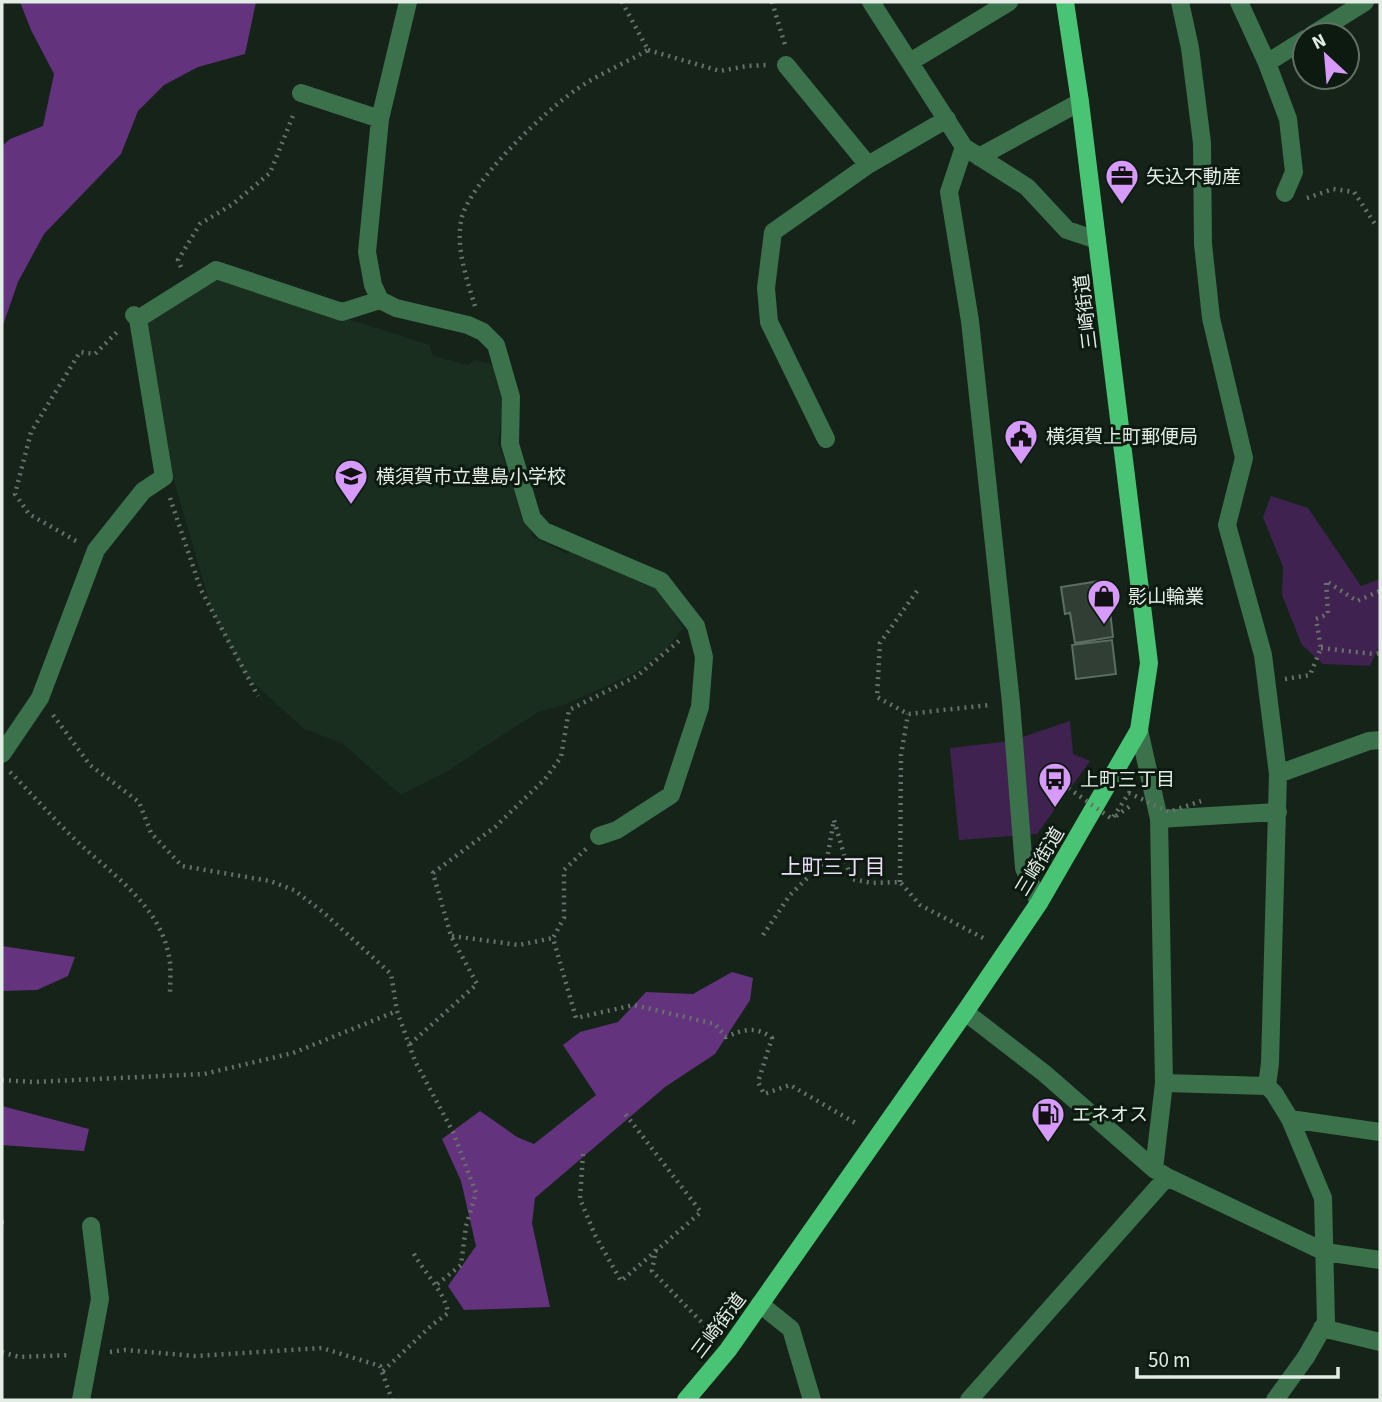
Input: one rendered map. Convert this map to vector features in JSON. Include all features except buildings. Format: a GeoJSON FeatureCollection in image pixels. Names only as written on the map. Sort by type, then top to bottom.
{"type":"FeatureCollection","features":[{"type":"Feature","properties":{"kind":"main road","name":"三崎街道"},"geometry":{"type":"LineString","coordinates":[[686,1400],[728,1350],[1039,904],[1139,730],[1149,663],[1080,102],[1065,2]]}},
{"type":"Feature","properties":{"kind":"street"},"geometry":{"type":"LineString","coordinates":[[408,2],[380,119],[367,252],[373,285],[380,300],[396,309],[467,325],[483,332],[496,345],[512,397],[510,444],[532,518],[544,531],[661,580],[696,626],[704,657],[700,707],[671,795],[617,830],[599,836]]}},
{"type":"Feature","properties":{"kind":"street"},"geometry":{"type":"LineString","coordinates":[[870,2],[947,119],[972,152],[1027,187],[1067,230],[1097,240]]}},
{"type":"Feature","properties":{"kind":"street"},"geometry":{"type":"LineString","coordinates":[[910,62],[1009,2]]}},
{"type":"Feature","properties":{"kind":"street"},"geometry":{"type":"LineString","coordinates":[[1180,2],[1191,48],[1202,144],[1203,243],[1211,318],[1244,457],[1227,525],[1263,655],[1278,774],[1270,1063],[1267,1086]]}},
{"type":"Feature","properties":{"kind":"street"},"geometry":{"type":"LineString","coordinates":[[1239,2],[1267,63],[1288,119],[1294,172],[1285,193]]}},
{"type":"Feature","properties":{"kind":"street"},"geometry":{"type":"LineString","coordinates":[[1334,21],[1365,2]]}},
{"type":"Feature","properties":{"kind":"street"},"geometry":{"type":"LineString","coordinates":[[1267,63],[1291,48]]}},
{"type":"Feature","properties":{"kind":"street"},"geometry":{"type":"LineString","coordinates":[[786,65],[869,165]]}},
{"type":"Feature","properties":{"kind":"street"},"geometry":{"type":"LineString","coordinates":[[301,93],[380,119]]}},
{"type":"Feature","properties":{"kind":"street"},"geometry":{"type":"LineString","coordinates":[[1039,904],[1024,868],[1011,703],[970,321],[949,192],[972,152],[1080,102]]}},
{"type":"Feature","properties":{"kind":"street"},"geometry":{"type":"LineString","coordinates":[[826,439],[769,322],[766,288],[774,232],[869,165],[947,119]]}},
{"type":"Feature","properties":{"kind":"street"},"geometry":{"type":"LineString","coordinates":[[2,754],[40,698],[96,550],[143,491],[163,477],[136,317],[216,270],[342,312],[380,300]]}},
{"type":"Feature","properties":{"kind":"street"},"geometry":{"type":"LineString","coordinates":[[969,1400],[1161,1173],[1164,1083],[1159,819],[1139,730]]}},
{"type":"Feature","properties":{"kind":"street"},"geometry":{"type":"LineString","coordinates":[[1278,774],[1369,741],[1380,740]]}},
{"type":"Feature","properties":{"kind":"street"},"geometry":{"type":"LineString","coordinates":[[1159,819],[1278,812]]}},
{"type":"Feature","properties":{"kind":"street"},"geometry":{"type":"LineString","coordinates":[[965,1012],[1044,1073],[1161,1173],[1325,1252],[1380,1259]]}},
{"type":"Feature","properties":{"kind":"street"},"geometry":{"type":"LineString","coordinates":[[1164,1083],[1267,1086],[1290,1119],[1323,1198],[1326,1322],[1306,1357],[1275,1400]]}},
{"type":"Feature","properties":{"kind":"street"},"geometry":{"type":"LineString","coordinates":[[1290,1119],[1380,1132]]}},
{"type":"Feature","properties":{"kind":"street"},"geometry":{"type":"LineString","coordinates":[[81,1400],[100,1299],[91,1226]]}},
{"type":"Feature","properties":{"kind":"street"},"geometry":{"type":"LineString","coordinates":[[760,1304],[791,1329],[812,1400]]}},
{"type":"Feature","properties":{"kind":"street"},"geometry":{"type":"LineString","coordinates":[[1322,1328],[1380,1342]]}},
{"type":"Feature","properties":{"kind":"path"},"geometry":{"type":"LineString","coordinates":[[622,2],[648,50]]}},
{"type":"Feature","properties":{"kind":"path"},"geometry":{"type":"LineString","coordinates":[[483,332],[461,248],[461,220],[477,186],[524,135],[576,89],[648,50],[719,71],[747,66],[786,65],[784,39],[772,2]]}},
{"type":"Feature","properties":{"kind":"path"},"geometry":{"type":"LineString","coordinates":[[191,286],[178,260],[200,224],[233,204],[270,173],[301,93]]}},
{"type":"Feature","properties":{"kind":"path"},"geometry":{"type":"LineString","coordinates":[[1285,193],[1286,205],[1333,189],[1354,192],[1377,227]]}},
{"type":"Feature","properties":{"kind":"path"},"geometry":{"type":"LineString","coordinates":[[96,550],[29,514],[15,494],[31,432],[80,352],[95,354],[136,317]]}},
{"type":"Feature","properties":{"kind":"path"},"geometry":{"type":"LineString","coordinates":[[163,477],[201,590],[258,696]]}},
{"type":"Feature","properties":{"kind":"path"},"geometry":{"type":"LineString","coordinates":[[1266,682],[1310,675],[1321,648],[1316,619],[1328,614],[1326,581],[1357,601],[1380,591]]}},
{"type":"Feature","properties":{"kind":"path"},"geometry":{"type":"LineString","coordinates":[[917,591],[880,643],[877,697],[908,714],[1011,703]]}},
{"type":"Feature","properties":{"kind":"path"},"geometry":{"type":"LineString","coordinates":[[410,1044],[477,984],[451,936],[433,873],[495,827],[545,779],[561,757],[569,710],[637,677],[696,626]]}},
{"type":"Feature","properties":{"kind":"path"},"geometry":{"type":"LineString","coordinates":[[1321,648],[1380,653]]}},
{"type":"Feature","properties":{"kind":"path"},"geometry":{"type":"LineString","coordinates":[[40,698],[90,765],[139,802],[151,833],[182,866],[254,877],[295,890],[391,974],[397,1011],[415,1061],[453,1132],[476,1193],[466,1226],[461,1265],[435,1286]]}},
{"type":"Feature","properties":{"kind":"path"},"geometry":{"type":"LineString","coordinates":[[908,714],[901,755],[900,882],[920,905],[1007,950]]}},
{"type":"Feature","properties":{"kind":"path"},"geometry":{"type":"LineString","coordinates":[[2,764],[82,846],[120,877],[144,905],[160,931],[170,961],[170,995]]}},
{"type":"Feature","properties":{"kind":"path"},"geometry":{"type":"LineString","coordinates":[[1057,780],[1112,819]]}},
{"type":"Feature","properties":{"kind":"path"},"geometry":{"type":"LineString","coordinates":[[1112,819],[1129,793],[1169,812],[1201,801]]}},
{"type":"Feature","properties":{"kind":"path"},"geometry":{"type":"LineString","coordinates":[[1112,819],[1133,804]]}},
{"type":"Feature","properties":{"kind":"path"},"geometry":{"type":"LineString","coordinates":[[763,935],[790,895],[827,859],[834,820],[851,878],[872,883],[900,882]]}},
{"type":"Feature","properties":{"kind":"path"},"geometry":{"type":"LineString","coordinates":[[599,836],[564,870],[564,918],[553,938],[576,1018],[634,1005],[715,1024],[726,1037],[741,1030],[759,1029],[772,1038],[758,1082],[764,1094],[790,1085],[877,1137]]}},
{"type":"Feature","properties":{"kind":"path"},"geometry":{"type":"LineString","coordinates":[[451,936],[519,945],[553,938]]}},
{"type":"Feature","properties":{"kind":"path"},"geometry":{"type":"LineString","coordinates":[[2,1080],[33,1082],[204,1074],[293,1053],[397,1011]]}},
{"type":"Feature","properties":{"kind":"path"},"geometry":{"type":"LineString","coordinates":[[583,1154],[580,1199],[595,1235],[621,1281],[701,1212],[623,1111]]}},
{"type":"Feature","properties":{"kind":"path"},"geometry":{"type":"LineString","coordinates":[[656,1249],[652,1271],[728,1350]]}},
{"type":"Feature","properties":{"kind":"path"},"geometry":{"type":"LineString","coordinates":[[383,1371],[448,1313],[446,1301],[420,1267],[412,1250]]}},
{"type":"Feature","properties":{"kind":"path"},"geometry":{"type":"LineString","coordinates":[[2,1352],[19,1357],[90,1355],[125,1350],[195,1356],[322,1348],[380,1366],[393,1400]]}},
{"type":"Feature","properties":{"kind":"shaded area"},"geometry":{"type":"Polygon","coordinates":[[[20,2],[256,2],[245,54],[198,67],[164,85],[138,111],[121,154],[44,234],[18,282],[2,328],[2,146],[10,139],[43,126],[54,74],[20,2]]]}},
{"type":"Feature","properties":{"kind":"shaded area","name":"横須賀市立豊島小学校"},"geometry":{"type":"Polygon","coordinates":[[[221,278],[429,345],[433,356],[467,365],[476,360],[502,368],[506,390],[498,443],[533,537],[568,554],[570,549],[656,583],[683,628],[666,650],[633,674],[566,704],[538,712],[446,772],[401,795],[342,743],[304,729],[243,673],[212,611],[172,474],[143,324],[210,280],[221,278]]]}},
{"type":"Feature","properties":{"kind":"shaded area"},"geometry":{"type":"Polygon","coordinates":[[[1271,496],[1308,508],[1361,586],[1380,579],[1380,644],[1370,666],[1323,664],[1302,645],[1282,595],[1283,567],[1263,517],[1271,496]]]}},
{"type":"Feature","properties":{"kind":"shaded area"},"geometry":{"type":"Polygon","coordinates":[[[1070,721],[1073,754],[1090,761],[1037,834],[959,840],[950,748],[1011,741],[1070,721]]]}},
{"type":"Feature","properties":{"kind":"shaded area"},"geometry":{"type":"Polygon","coordinates":[[[2,946],[75,957],[68,976],[37,990],[2,991],[2,946]]]}},
{"type":"Feature","properties":{"kind":"shaded area"},"geometry":{"type":"Polygon","coordinates":[[[732,972],[753,978],[750,1000],[715,1054],[665,1087],[535,1198],[532,1223],[550,1307],[464,1310],[448,1286],[476,1246],[461,1181],[442,1139],[480,1111],[517,1137],[534,1144],[596,1095],[563,1045],[580,1032],[618,1022],[646,992],[693,994],[732,972]]]}},
{"type":"Feature","properties":{"kind":"shaded area"},"geometry":{"type":"Polygon","coordinates":[[[2,1106],[89,1129],[84,1151],[2,1145],[2,1106]]]}},
{"type":"Feature","properties":{"kind":"place","name":"矢込不動産"},"geometry":{"type":"Point","coordinates":[1122,206]}},
{"type":"Feature","properties":{"kind":"place","name":"横須賀上町郵便局"},"geometry":{"type":"Point","coordinates":[1021,466]}},
{"type":"Feature","properties":{"kind":"place","name":"横須賀市立豊島小学校"},"geometry":{"type":"Point","coordinates":[351,506]}},
{"type":"Feature","properties":{"kind":"place","name":"影山輪業"},"geometry":{"type":"Point","coordinates":[1104,626]}},
{"type":"Feature","properties":{"kind":"place","name":"上町三丁目"},"geometry":{"type":"Point","coordinates":[1055,809]}},
{"type":"Feature","properties":{"kind":"place","name":"エネオス"},"geometry":{"type":"Point","coordinates":[1048,1144]}},
{"type":"Feature","properties":{"kind":"district","name":"上町三丁目"},"geometry":{"type":"Point","coordinates":[833,867]}}]}
